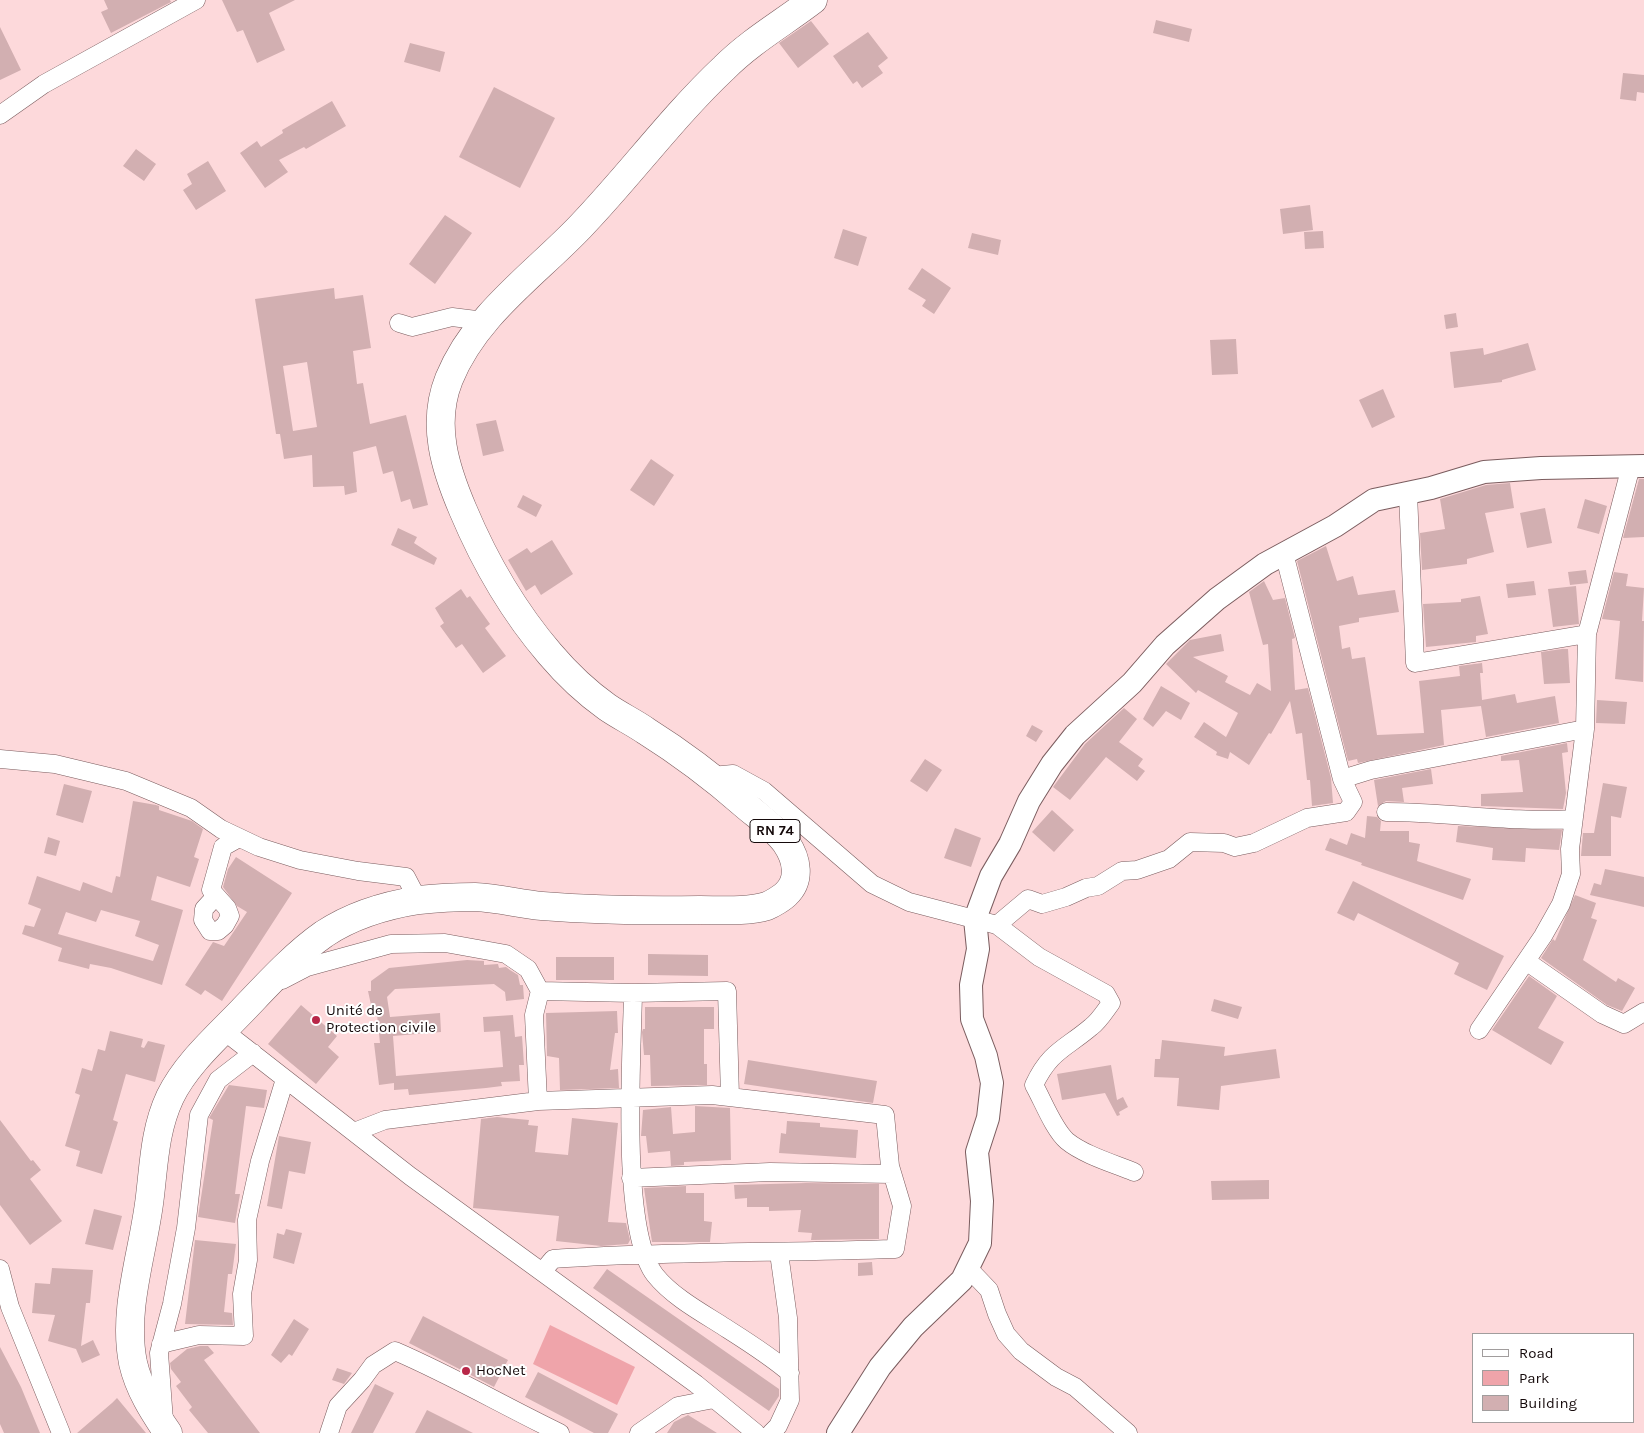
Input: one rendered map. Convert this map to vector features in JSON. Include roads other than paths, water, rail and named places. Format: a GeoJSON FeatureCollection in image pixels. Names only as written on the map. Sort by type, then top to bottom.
{"type":"FeatureCollection","features":[{"type":"Feature","properties":{"kind":"main road","name":"RN 74"},"geometry":{"type":"LineString","coordinates":[[166,1431],[144,1395],[134,1368],[130,1340],[132,1305],[150,1196],[153,1153],[171,1094],[194,1062],[224,1030],[265,988],[324,935],[357,917],[418,900],[476,897],[538,905],[631,911],[738,909],[767,906],[780,900],[794,884],[796,874],[792,854],[773,829],[712,776],[644,729],[609,708],[581,686],[550,654],[522,618],[474,535],[444,459],[440,436],[447,384],[456,364],[484,321],[578,228],[684,108],[726,65],[770,28],[813,0]]}},
{"type":"Feature","properties":{"kind":"street"},"geometry":{"type":"LineString","coordinates":[[0,115],[44,84],[196,0]]}},
{"type":"Feature","properties":{"kind":"street"},"geometry":{"type":"LineString","coordinates":[[399,323],[412,327],[452,317],[484,321]]}},
{"type":"Feature","properties":{"kind":"street"},"geometry":{"type":"LineString","coordinates":[[838,1433],[880,1367],[913,1327],[962,1280],[980,1243],[982,1201],[977,1152],[988,1118],[992,1083],[986,1056],[972,1018],[971,985],[978,950],[975,918],[991,876],[1010,844],[1029,801],[1052,764],[1075,735],[1132,683],[1165,645],[1217,599],[1284,553],[1335,526],[1374,500],[1408,493],[1484,472],[1541,468],[1637,466],[1586,634],[1585,729],[1570,849],[1571,874],[1563,897],[1543,936],[1478,1030]]}},
{"type":"Feature","properties":{"kind":"street"},"geometry":{"type":"LineString","coordinates":[[1408,493],[1416,663],[1586,634]]}},
{"type":"Feature","properties":{"kind":"street"},"geometry":{"type":"LineString","coordinates":[[997,925],[1028,899],[1042,904],[1066,897],[1086,888],[1098,886],[1122,871],[1137,870],[1169,859],[1190,842],[1217,842],[1234,847],[1254,843],[1307,818],[1346,812],[1353,802],[1342,779],[1284,553]]}},
{"type":"Feature","properties":{"kind":"street"},"geometry":{"type":"LineString","coordinates":[[1342,779],[1371,770],[1585,729]]}},
{"type":"Feature","properties":{"kind":"street"},"geometry":{"type":"LineString","coordinates":[[0,759],[55,764],[126,781],[191,808],[221,829],[259,847],[300,860],[358,871],[406,876],[418,900]]}},
{"type":"Feature","properties":{"kind":"street"},"geometry":{"type":"LineString","coordinates":[[712,776],[733,774],[764,791],[872,884],[909,902],[997,925],[1039,958],[1106,994],[1111,1003],[1093,1026],[1061,1049],[1044,1065],[1034,1085],[1051,1118],[1067,1141],[1096,1157],[1134,1172]]}},
{"type":"Feature","properties":{"kind":"street"},"geometry":{"type":"LineString","coordinates":[[1386,812],[1423,812],[1548,820],[1573,818]]}},
{"type":"Feature","properties":{"kind":"street"},"geometry":{"type":"LineString","coordinates":[[215,897],[211,890],[223,847],[238,838]]}},
{"type":"Feature","properties":{"kind":"street"},"geometry":{"type":"LineString","coordinates":[[265,988],[307,967],[391,944],[445,943],[506,954],[528,969],[540,991],[534,1015],[538,1101]]}},
{"type":"Feature","properties":{"kind":"street"},"geometry":{"type":"LineString","coordinates":[[1526,961],[1602,1014],[1624,1024],[1644,1012]]}},
{"type":"Feature","properties":{"kind":"street"},"geometry":{"type":"LineString","coordinates":[[540,991],[633,994],[727,991],[730,1097]]}},
{"type":"Feature","properties":{"kind":"street"},"geometry":{"type":"LineString","coordinates":[[633,994],[631,1178],[643,1254],[655,1276],[688,1304],[772,1357],[790,1373]]}},
{"type":"Feature","properties":{"kind":"street"},"geometry":{"type":"LineString","coordinates":[[224,1030],[354,1132],[714,1399],[756,1433]]}},
{"type":"Feature","properties":{"kind":"street"},"geometry":{"type":"LineString","coordinates":[[166,1431],[159,1353],[172,1304],[186,1228],[199,1115],[218,1080],[253,1053]]}},
{"type":"Feature","properties":{"kind":"street"},"geometry":{"type":"LineString","coordinates":[[161,1344],[199,1334],[244,1336],[242,1294],[248,1260],[246,1220],[260,1161],[285,1079]]}},
{"type":"Feature","properties":{"kind":"street"},"geometry":{"type":"LineString","coordinates":[[354,1132],[385,1120],[538,1101],[712,1094],[885,1115],[892,1174],[902,1206],[895,1249],[779,1253],[643,1254],[553,1259],[542,1272]]}},
{"type":"Feature","properties":{"kind":"street"},"geometry":{"type":"LineString","coordinates":[[631,1178],[770,1172],[892,1174]]}},
{"type":"Feature","properties":{"kind":"street"},"geometry":{"type":"LineString","coordinates":[[771,1433],[778,1426],[790,1400],[788,1318],[781,1279],[779,1253]]}},
{"type":"Feature","properties":{"kind":"street"},"geometry":{"type":"LineString","coordinates":[[968,1268],[989,1290],[1006,1334],[1021,1351],[1056,1378],[1075,1387],[1128,1433]]}},
{"type":"Feature","properties":{"kind":"street"},"geometry":{"type":"LineString","coordinates":[[0,1269],[10,1307],[61,1433]]}},
{"type":"Feature","properties":{"kind":"street"},"geometry":{"type":"LineString","coordinates":[[329,1433],[338,1406],[373,1365],[395,1351],[436,1368],[513,1411],[560,1433]]}},
{"type":"Feature","properties":{"kind":"street"},"geometry":{"type":"LineString","coordinates":[[639,1433],[678,1406],[714,1399]]}},
{"type":"Feature","properties":{"kind":"place","name":"Unité de Protection civile"},"geometry":{"type":"Point","coordinates":[316,1020]}},
{"type":"Feature","properties":{"kind":"place","name":"HocNet"},"geometry":{"type":"Point","coordinates":[466,1371]}}]}
